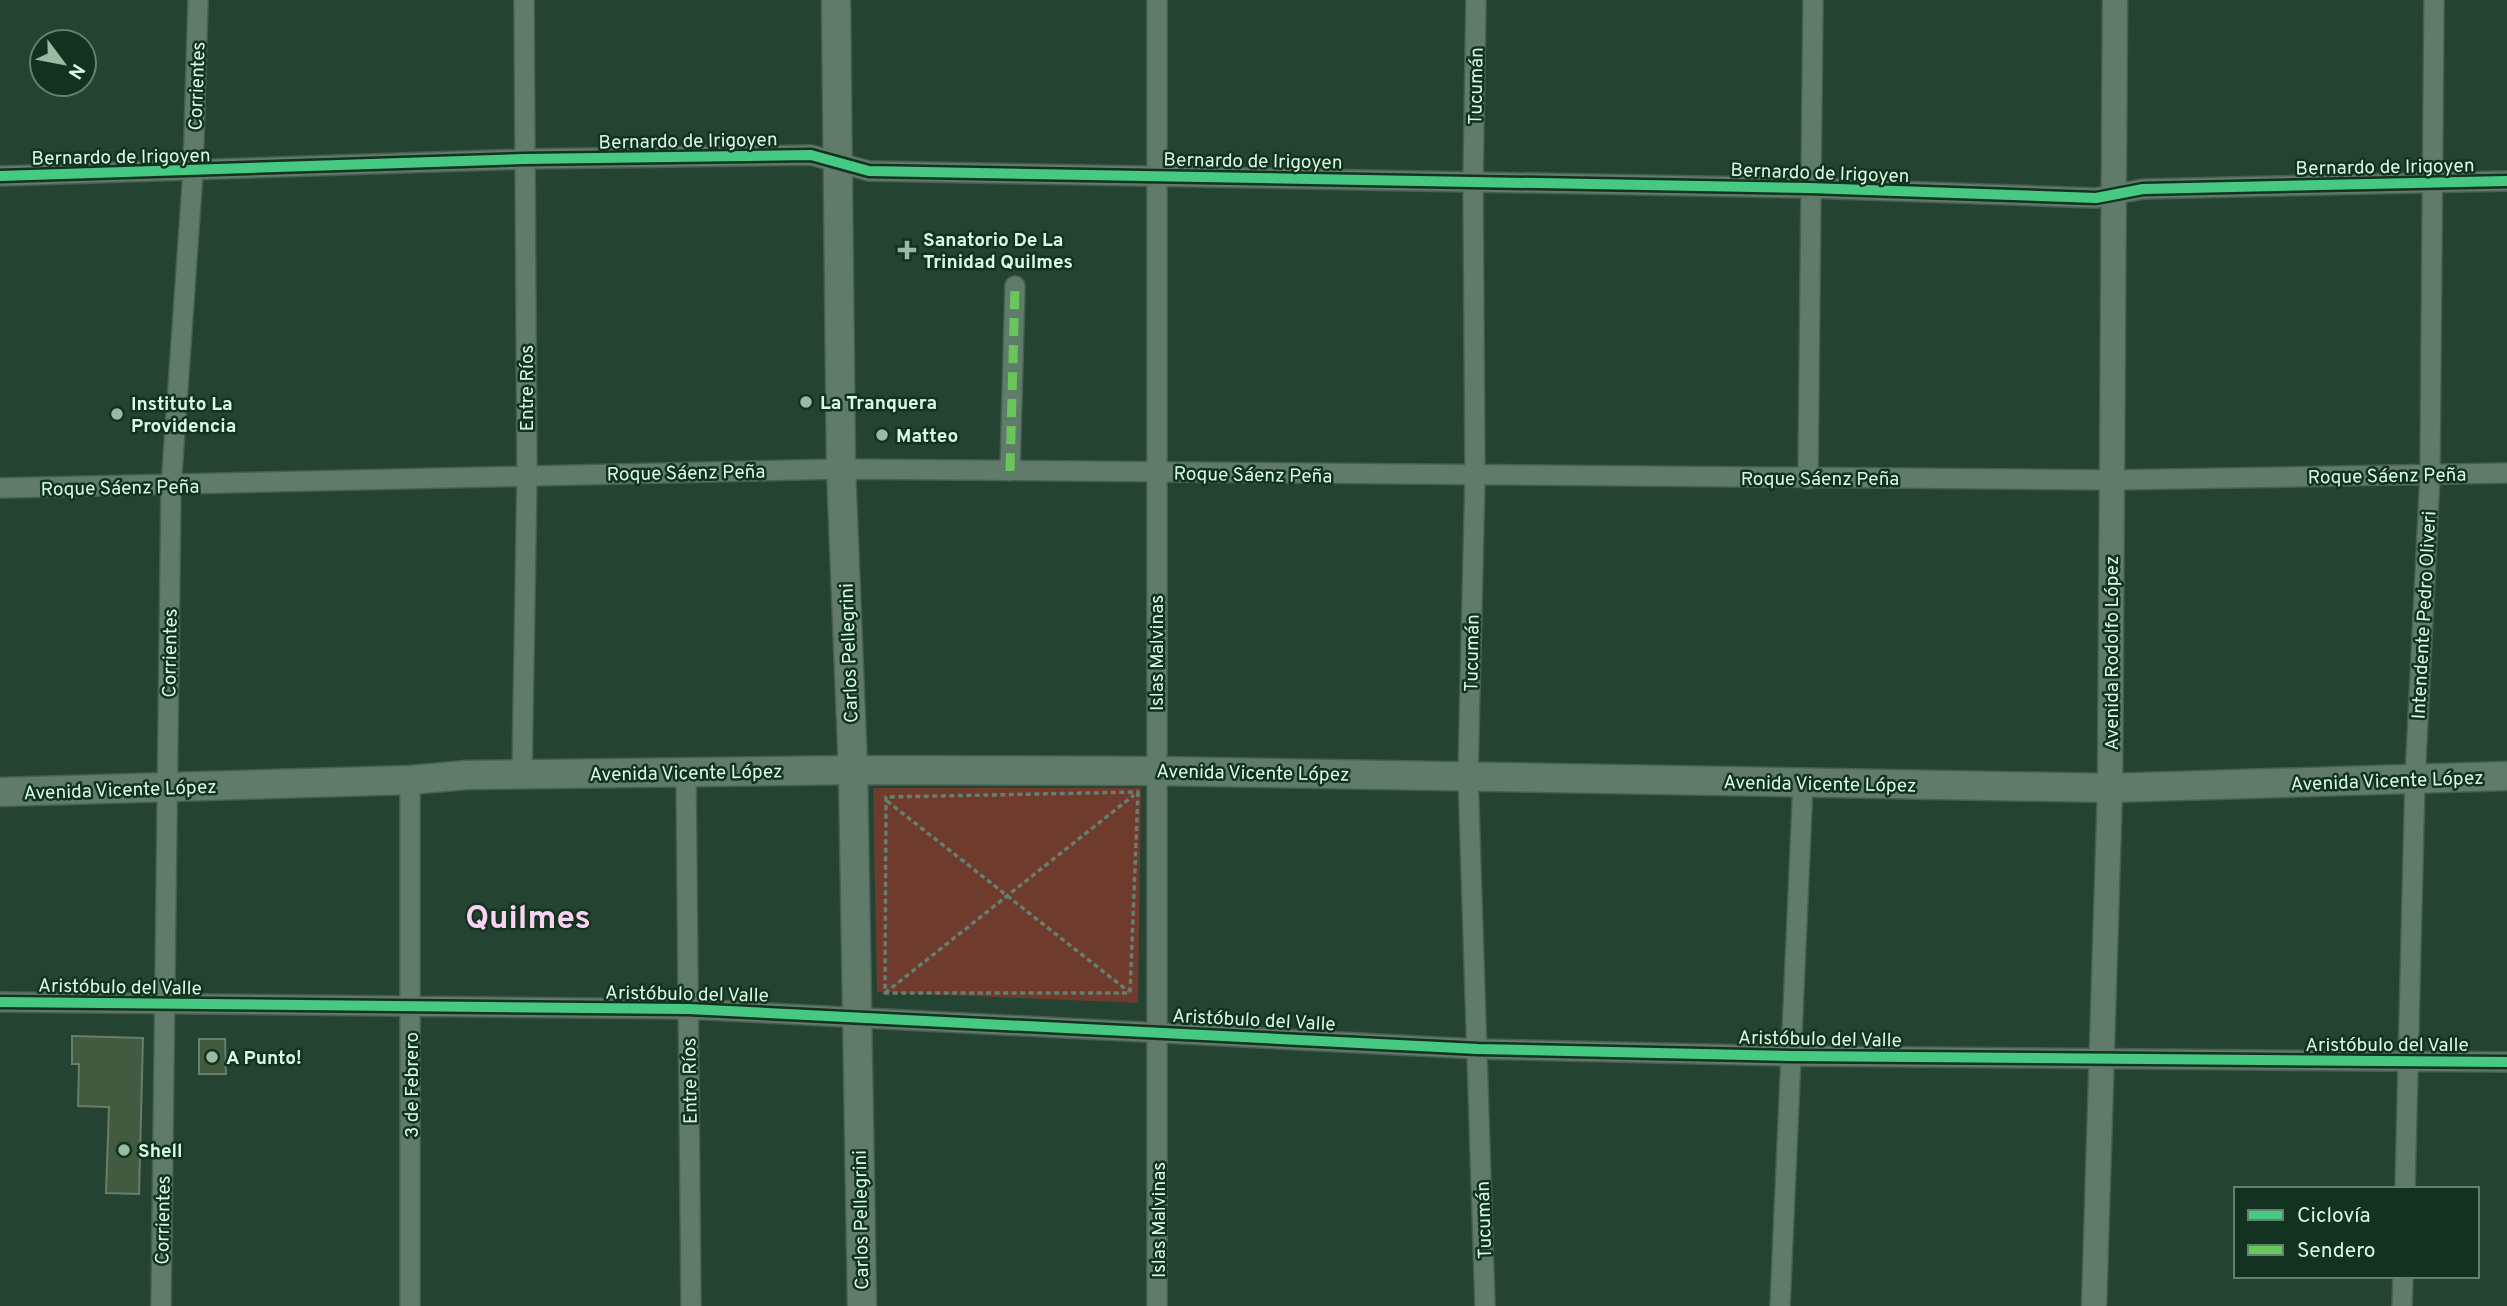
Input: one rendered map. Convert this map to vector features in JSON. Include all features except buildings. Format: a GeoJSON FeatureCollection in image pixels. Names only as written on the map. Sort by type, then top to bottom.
{"type":"FeatureCollection","features":[{"type":"Feature","properties":{"kind":"main road","name":"Carlos Pellegrini"},"geometry":{"type":"LineString","coordinates":[[835,0],[841,469],[853,770],[862,1306]]}},
{"type":"Feature","properties":{"kind":"main road","name":"Avenida Vicente López"},"geometry":{"type":"LineString","coordinates":[[0,792],[410,780],[466,775],[686,771],[853,770],[1147,781],[1468,775],[2110,788],[2507,776]]}},
{"type":"Feature","properties":{"kind":"street","name":"Corrientes"},"geometry":{"type":"LineString","coordinates":[[161,1306],[171,486],[193,172],[198,0]]}},
{"type":"Feature","properties":{"kind":"street","name":"Entre Ríos"},"geometry":{"type":"LineString","coordinates":[[522,776],[527,475],[524,0]]}},
{"type":"Feature","properties":{"kind":"street","name":"Islas Malvinas"},"geometry":{"type":"LineString","coordinates":[[1157,0],[1155,472],[1147,781],[1159,1032],[1157,1306]]}},
{"type":"Feature","properties":{"kind":"street","name":"Tucumán"},"geometry":{"type":"LineString","coordinates":[[1476,0],[1473,183],[1475,476],[1468,775],[1485,1306]]}},
{"type":"Feature","properties":{"kind":"street"},"geometry":{"type":"LineString","coordinates":[[1808,479],[1813,0]]}},
{"type":"Feature","properties":{"kind":"street","name":"Avenida Rodolfo López"},"geometry":{"type":"LineString","coordinates":[[2094,1306],[2110,788],[2115,0]]}},
{"type":"Feature","properties":{"kind":"street","name":"Intendente Pedro Oliveri"},"geometry":{"type":"LineString","coordinates":[[2405,1187],[2415,779],[2430,475],[2434,0]]}},
{"type":"Feature","properties":{"kind":"street","name":"Bernardo de Irigoyen"},"geometry":{"type":"LineString","coordinates":[[0,176],[193,172],[524,159],[811,155],[869,171],[1809,188],[2096,198],[2143,189],[2507,181]]}},
{"type":"Feature","properties":{"kind":"street"},"geometry":{"type":"LineString","coordinates":[[1010,471],[1015,286]]}},
{"type":"Feature","properties":{"kind":"street","name":"Roque Sáenz Peña"},"geometry":{"type":"LineString","coordinates":[[0,488],[841,469],[2112,480],[2507,472]]}},
{"type":"Feature","properties":{"kind":"street","name":"Entre Ríos"},"geometry":{"type":"LineString","coordinates":[[686,771],[691,1306]]}},
{"type":"Feature","properties":{"kind":"street","name":"3 de Febrero"},"geometry":{"type":"LineString","coordinates":[[410,780],[410,1306]]}},
{"type":"Feature","properties":{"kind":"street"},"geometry":{"type":"LineString","coordinates":[[1780,1306],[1803,783]]}},
{"type":"Feature","properties":{"kind":"street","name":"Aristóbulo del Valle"},"geometry":{"type":"LineString","coordinates":[[0,1002],[688,1009],[1478,1049],[1792,1056],[2507,1062]]}},
{"type":"Feature","properties":{"kind":"street"},"geometry":{"type":"LineString","coordinates":[[2402,1306],[2403,1278]]}},
{"type":"Feature","properties":{"kind":"path"},"geometry":{"type":"LineString","coordinates":[[885,993],[886,797],[1147,781]]}},
{"type":"Feature","properties":{"kind":"path"},"geometry":{"type":"LineString","coordinates":[[885,993],[1147,781]]}},
{"type":"Feature","properties":{"kind":"path"},"geometry":{"type":"LineString","coordinates":[[1130,993],[1147,781]]}},
{"type":"Feature","properties":{"kind":"path"},"geometry":{"type":"LineString","coordinates":[[886,801],[1130,993]]}},
{"type":"Feature","properties":{"kind":"path"},"geometry":{"type":"LineString","coordinates":[[885,993],[1130,993]]}},
{"type":"Feature","properties":{"kind":"shaded area"},"geometry":{"type":"Polygon","coordinates":[[[873,788],[1141,788],[1138,1003],[877,992],[873,788]]]}},
{"type":"Feature","properties":{"kind":"marked path"},"geometry":{"type":"LineString","coordinates":[[1010,471],[1015,286]]}},
{"type":"Feature","properties":{"kind":"cycle path"},"geometry":{"type":"LineString","coordinates":[[0,176],[524,159],[811,155],[869,171],[1809,188],[2096,198],[2143,189],[2507,181]]}},
{"type":"Feature","properties":{"kind":"cycle path"},"geometry":{"type":"LineString","coordinates":[[0,1002],[688,1009],[1478,1049],[1792,1056],[2507,1062]]}},
{"type":"Feature","properties":{"kind":"place","name":"Sanatorio De La Trinidad Quilmes"},"geometry":{"type":"Point","coordinates":[907,250]}},
{"type":"Feature","properties":{"kind":"place","name":"La Tranquera"},"geometry":{"type":"Point","coordinates":[806,402]}},
{"type":"Feature","properties":{"kind":"place","name":"Instituto La Providencia"},"geometry":{"type":"Point","coordinates":[117,414]}},
{"type":"Feature","properties":{"kind":"place","name":"Matteo"},"geometry":{"type":"Point","coordinates":[882,435]}},
{"type":"Feature","properties":{"kind":"place","name":"A Punto!"},"geometry":{"type":"Point","coordinates":[212,1057]}},
{"type":"Feature","properties":{"kind":"place","name":"Shell"},"geometry":{"type":"Point","coordinates":[124,1150]}},
{"type":"Feature","properties":{"kind":"district","name":"Quilmes"},"geometry":{"type":"Point","coordinates":[528,916]}}]}
